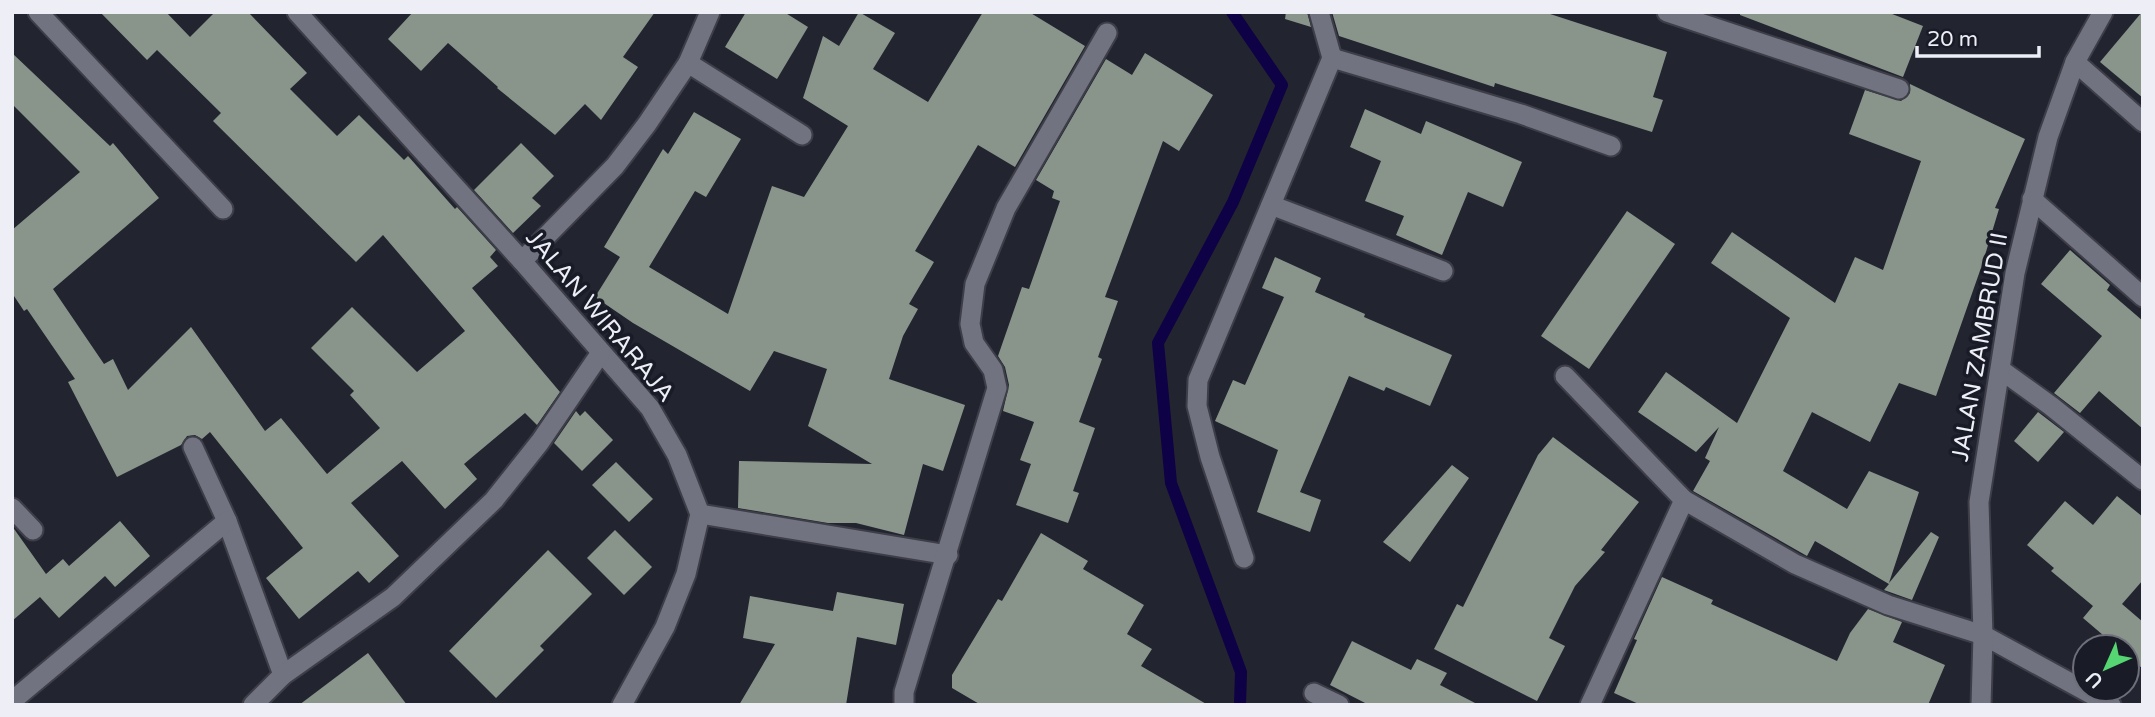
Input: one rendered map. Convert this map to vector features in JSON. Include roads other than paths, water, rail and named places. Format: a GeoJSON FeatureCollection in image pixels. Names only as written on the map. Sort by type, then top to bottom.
{"type":"FeatureCollection","features":[{"type":"Feature","properties":{"kind":"street"},"geometry":{"type":"LineString","coordinates":[[38,12],[223,209]]}},
{"type":"Feature","properties":{"kind":"street","name":"JALAN WIRARAJA"},"geometry":{"type":"LineString","coordinates":[[297,12],[522,261],[600,354],[650,408],[677,455],[700,514]]}},
{"type":"Feature","properties":{"kind":"street"},"geometry":{"type":"LineString","coordinates":[[522,261],[615,166],[688,63],[710,12]]}},
{"type":"Feature","properties":{"kind":"street"},"geometry":{"type":"LineString","coordinates":[[1244,558],[1210,457],[1197,406],[1198,380],[1332,58],[1319,12]]}},
{"type":"Feature","properties":{"kind":"street"},"geometry":{"type":"LineString","coordinates":[[1667,12],[1899,89]]}},
{"type":"Feature","properties":{"kind":"street","name":"JALAN ZAMBRUD II"},"geometry":{"type":"LineString","coordinates":[[1981,705],[1983,635],[1979,502],[2015,273],[2048,137],[2075,62],[2102,12]]}},
{"type":"Feature","properties":{"kind":"street"},"geometry":{"type":"LineString","coordinates":[[904,705],[904,692],[997,388],[993,370],[974,343],[970,324],[975,284],[1006,208],[1107,33]]}},
{"type":"Feature","properties":{"kind":"street"},"geometry":{"type":"LineString","coordinates":[[1332,58],[1521,114],[1611,146]]}},
{"type":"Feature","properties":{"kind":"street"},"geometry":{"type":"LineString","coordinates":[[2075,62],[2143,122]]}},
{"type":"Feature","properties":{"kind":"street"},"geometry":{"type":"LineString","coordinates":[[688,63],[802,135]]}},
{"type":"Feature","properties":{"kind":"street"},"geometry":{"type":"LineString","coordinates":[[2032,199],[2143,297]]}},
{"type":"Feature","properties":{"kind":"street"},"geometry":{"type":"LineString","coordinates":[[1271,205],[1443,271]]}},
{"type":"Feature","properties":{"kind":"street"},"geometry":{"type":"LineString","coordinates":[[253,705],[283,675],[393,597],[494,500],[540,442],[600,354]]}},
{"type":"Feature","properties":{"kind":"street"},"geometry":{"type":"LineString","coordinates":[[2001,370],[2051,406],[2143,480]]}},
{"type":"Feature","properties":{"kind":"street"},"geometry":{"type":"LineString","coordinates":[[1565,376],[1684,500],[1795,564],[1888,605],[1983,635],[2111,705]]}},
{"type":"Feature","properties":{"kind":"street"},"geometry":{"type":"LineString","coordinates":[[193,447],[227,522],[283,675]]}},
{"type":"Feature","properties":{"kind":"street"},"geometry":{"type":"LineString","coordinates":[[1590,705],[1684,500]]}},
{"type":"Feature","properties":{"kind":"street"},"geometry":{"type":"LineString","coordinates":[[12,508],[33,530]]}},
{"type":"Feature","properties":{"kind":"street"},"geometry":{"type":"LineString","coordinates":[[622,705],[665,627],[686,574],[700,514],[948,555]]}},
{"type":"Feature","properties":{"kind":"street"},"geometry":{"type":"LineString","coordinates":[[12,701],[227,522]]}},
{"type":"Feature","properties":{"kind":"street"},"geometry":{"type":"LineString","coordinates":[[1314,692],[1339,705]]}},
{"type":"Feature","properties":{"kind":"waterway"},"geometry":{"type":"LineString","coordinates":[[1232,12],[1282,85],[1233,202],[1158,343],[1171,483],[1241,672],[1240,705]]}}]}
